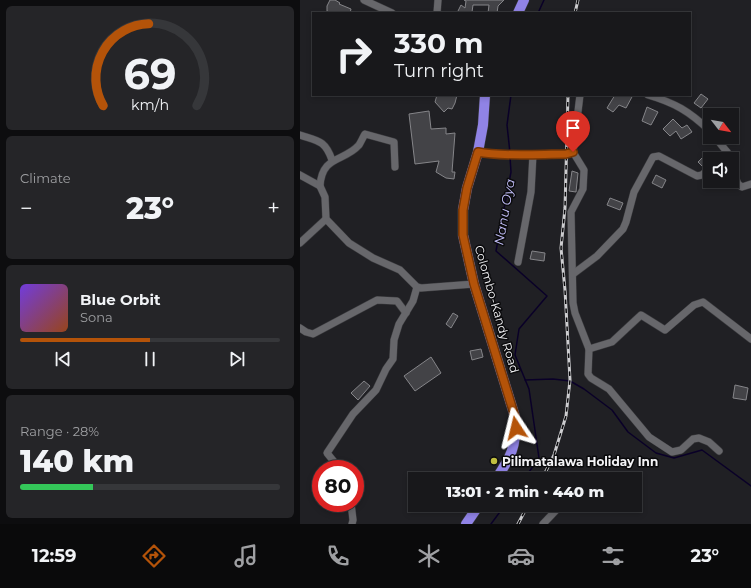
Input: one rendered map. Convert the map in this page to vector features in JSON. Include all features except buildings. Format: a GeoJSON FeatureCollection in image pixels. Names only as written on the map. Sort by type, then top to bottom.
{"type":"FeatureCollection","features":[{"type":"Feature","properties":{"kind":"highway"},"geometry":{"type":"LineString","coordinates":[[518,12],[524,0]]}},
{"type":"Feature","properties":{"kind":"highway","name":"Colombo-Kandy Road"},"geometry":{"type":"LineString","coordinates":[[485,96],[483,125],[478,152],[467,188],[463,210],[463,235],[474,284],[516,420],[516,437],[513,450],[501,472]]}},
{"type":"Feature","properties":{"kind":"highway"},"geometry":{"type":"LineString","coordinates":[[466,524],[474,512]]}},
{"type":"Feature","properties":{"kind":"street"},"geometry":{"type":"LineString","coordinates":[[364,0],[390,12]]}},
{"type":"Feature","properties":{"kind":"street"},"geometry":{"type":"LineString","coordinates":[[437,12],[438,0]]}},
{"type":"Feature","properties":{"kind":"street"},"geometry":{"type":"LineString","coordinates":[[580,96],[573,152],[584,170],[583,189],[571,212],[573,302],[575,313],[589,349],[588,374],[591,378],[609,389],[649,437],[672,452],[681,450],[693,439],[699,438],[709,442],[719,451]]}},
{"type":"Feature","properties":{"kind":"street"},"geometry":{"type":"LineString","coordinates":[[652,96],[663,99],[680,108],[703,125]]}},
{"type":"Feature","properties":{"kind":"street"},"geometry":{"type":"LineString","coordinates":[[395,167],[394,142],[365,134],[359,145],[347,154],[332,160],[321,176],[320,186],[325,197],[326,219],[349,244],[373,258],[400,270],[417,287],[421,288],[474,284]]}},
{"type":"Feature","properties":{"kind":"street"},"geometry":{"type":"LineString","coordinates":[[300,135],[319,141],[328,150],[332,160]]}},
{"type":"Feature","properties":{"kind":"street"},"geometry":{"type":"LineString","coordinates":[[478,152],[506,154],[566,154],[573,152]]}},
{"type":"Feature","properties":{"kind":"street"},"geometry":{"type":"LineString","coordinates":[[518,262],[531,192],[533,154]]}},
{"type":"Feature","properties":{"kind":"street"},"geometry":{"type":"LineString","coordinates":[[573,274],[597,256],[622,229],[626,222],[634,192],[654,157],[659,156],[697,176],[703,174]]}},
{"type":"Feature","properties":{"kind":"street"},"geometry":{"type":"LineString","coordinates":[[300,175],[320,186]]}},
{"type":"Feature","properties":{"kind":"street"},"geometry":{"type":"LineString","coordinates":[[739,184],[742,186],[751,184]]}},
{"type":"Feature","properties":{"kind":"street"},"geometry":{"type":"LineString","coordinates":[[300,243],[326,219]]}},
{"type":"Feature","properties":{"kind":"street"},"geometry":{"type":"LineString","coordinates":[[333,460],[327,453],[353,414],[376,390],[386,369],[393,359],[394,340],[399,324],[413,301],[417,287]]}},
{"type":"Feature","properties":{"kind":"street"},"geometry":{"type":"LineString","coordinates":[[300,328],[313,334],[377,300],[397,301],[406,313]]}},
{"type":"Feature","properties":{"kind":"street"},"geometry":{"type":"LineString","coordinates":[[589,349],[612,342],[641,315],[665,330],[694,305],[703,302],[751,339]]}},
{"type":"Feature","properties":{"kind":"street"},"geometry":{"type":"LineString","coordinates":[[352,512],[352,524]]}},
{"type":"Feature","properties":{"kind":"street"},"geometry":{"type":"LineString","coordinates":[[543,524],[554,512]]}},
{"type":"Feature","properties":{"kind":"waterway","name":"Nanu Oya"},"geometry":{"type":"LineString","coordinates":[[538,12],[544,0]]}},
{"type":"Feature","properties":{"kind":"waterway","name":"Nanu Oya"},"geometry":{"type":"LineString","coordinates":[[510,153],[507,125],[511,96]]}},
{"type":"Feature","properties":{"kind":"waterway","name":"Nanu Oya"},"geometry":{"type":"LineString","coordinates":[[510,157],[511,172],[496,251],[547,296],[519,329],[515,355],[529,389],[539,458],[529,472]]}},
{"type":"Feature","properties":{"kind":"waterway"},"geometry":{"type":"LineString","coordinates":[[525,380],[553,379],[570,381],[584,389],[612,410],[628,432],[656,453],[674,458],[702,450],[751,486]]}},
{"type":"Feature","properties":{"kind":"waterway","name":"Nanu Oya"},"geometry":{"type":"LineString","coordinates":[[491,524],[500,512]]}},
{"type":"Feature","properties":{"kind":"railway"},"geometry":{"type":"LineString","coordinates":[[575,12],[578,0]]}},
{"type":"Feature","properties":{"kind":"railway"},"geometry":{"type":"LineString","coordinates":[[546,472],[554,455],[566,416],[570,380],[561,248],[565,208],[568,96]]}},
{"type":"Feature","properties":{"kind":"railway"},"geometry":{"type":"LineString","coordinates":[[518,524],[524,512]]}},
{"type":"Feature","properties":{"kind":"place","name":"Pilimatalawa Holiday Inn"},"geometry":{"type":"Point","coordinates":[494,461]}},
{"type":"Feature","properties":{"kind":"route"},"geometry":{"type":"LineString","coordinates":[[516,428],[516,420],[474,284],[463,235],[463,210],[467,188],[478,152],[519,154],[566,154],[573,152]]}}]}
